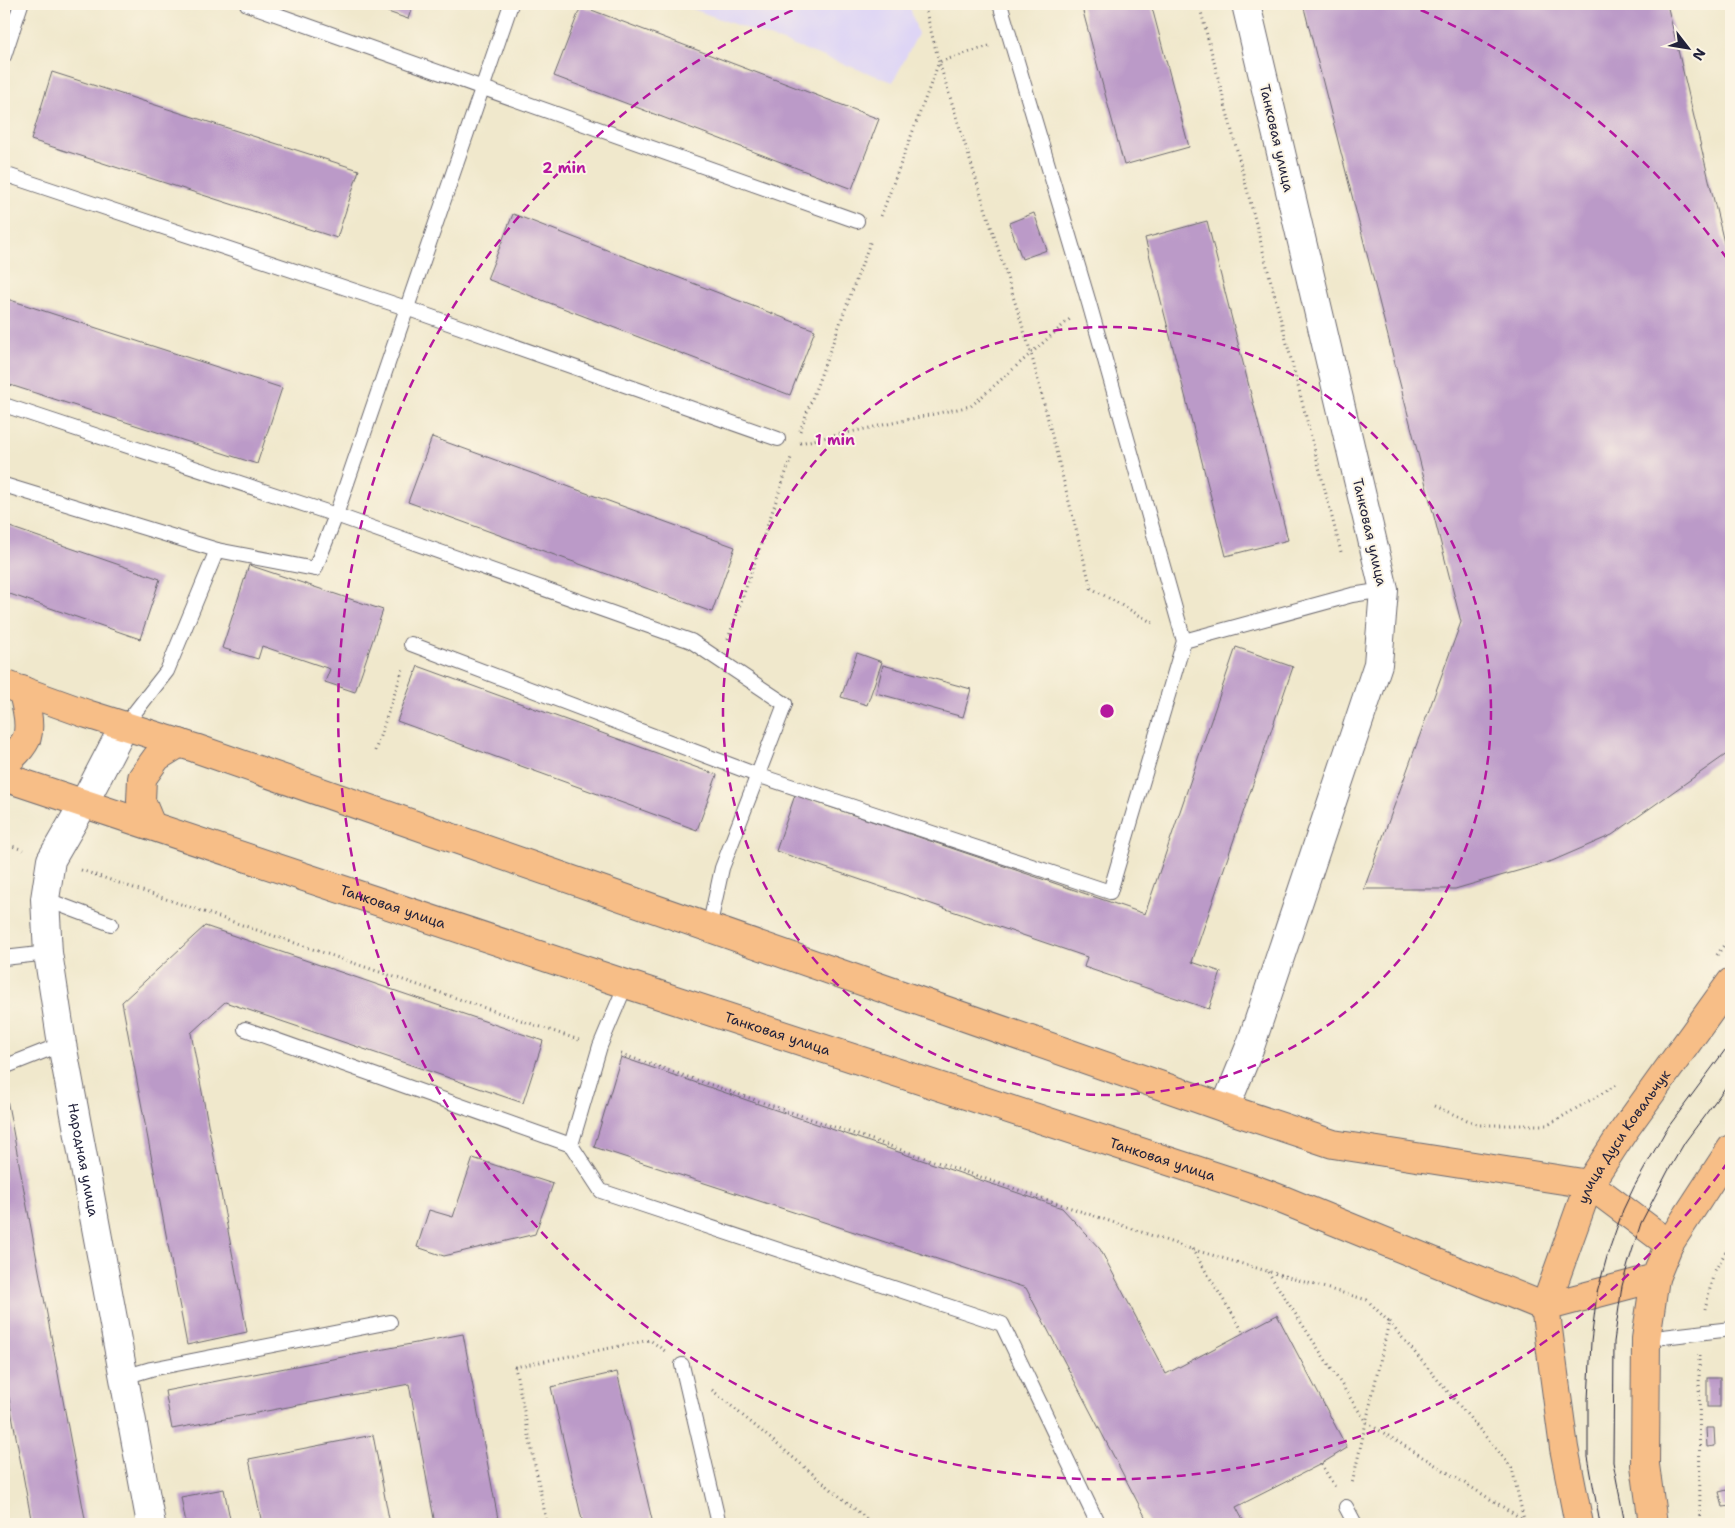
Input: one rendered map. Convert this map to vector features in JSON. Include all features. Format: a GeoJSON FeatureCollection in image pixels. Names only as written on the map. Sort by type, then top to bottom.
{"type":"FeatureCollection","features":[{"type":"Feature","properties":{"kind":"main road"},"geometry":{"type":"LineString","coordinates":[[13,687],[124,726],[180,743],[1333,1144],[1589,1184],[1669,1244]]}},
{"type":"Feature","properties":{"kind":"main road"},"geometry":{"type":"LineString","coordinates":[[4,764],[12,759],[27,738],[28,710],[13,687]]}},
{"type":"Feature","properties":{"kind":"main road"},"geometry":{"type":"LineString","coordinates":[[151,825],[141,801],[142,778],[157,757],[180,743]]}},
{"type":"Feature","properties":{"kind":"main road","name":"Танковая улица"},"geometry":{"type":"LineString","coordinates":[[4,777],[84,802],[626,984],[1251,1188],[1545,1307]]}},
{"type":"Feature","properties":{"kind":"main road","name":"улица Дуси Ковальчук"},"geometry":{"type":"LineString","coordinates":[[1545,1307],[1589,1184],[1625,1129],[1731,982]]}},
{"type":"Feature","properties":{"kind":"main road"},"geometry":{"type":"LineString","coordinates":[[1653,1524],[1645,1465],[1646,1339],[1655,1278],[1669,1244],[1731,1149]]}},
{"type":"Feature","properties":{"kind":"main road"},"geometry":{"type":"LineString","coordinates":[[1578,1524],[1564,1448],[1545,1307],[1655,1278]]}},
{"type":"Feature","properties":{"kind":"street","name":"Танковая улица"},"geometry":{"type":"LineString","coordinates":[[1226,1108],[1251,1044],[1378,664],[1384,590],[1246,4]]}},
{"type":"Feature","properties":{"kind":"street","name":"Народная улица"},"geometry":{"type":"LineString","coordinates":[[124,726],[51,860],[45,898],[48,953],[62,1044],[151,1524]]}},
{"type":"Feature","properties":{"kind":"lane"},"geometry":{"type":"LineString","coordinates":[[4,56],[22,4]]}},
{"type":"Feature","properties":{"kind":"lane"},"geometry":{"type":"LineString","coordinates":[[247,4],[857,221]]}},
{"type":"Feature","properties":{"kind":"lane"},"geometry":{"type":"LineString","coordinates":[[4,485],[217,550],[315,569],[336,515],[511,4]]}},
{"type":"Feature","properties":{"kind":"lane"},"geometry":{"type":"LineString","coordinates":[[412,644],[757,775],[1110,892],[1184,640],[1089,303],[1000,4]]}},
{"type":"Feature","properties":{"kind":"lane"},"geometry":{"type":"LineString","coordinates":[[4,174],[406,308],[778,439]]}},
{"type":"Feature","properties":{"kind":"lane"},"geometry":{"type":"LineString","coordinates":[[4,405],[336,515],[691,641],[785,704],[722,868],[709,928]]}},
{"type":"Feature","properties":{"kind":"lane"},"geometry":{"type":"LineString","coordinates":[[124,726],[167,671],[217,550]]}},
{"type":"Feature","properties":{"kind":"lane"},"geometry":{"type":"LineString","coordinates":[[1184,640],[1352,595],[1384,590]]}},
{"type":"Feature","properties":{"kind":"lane"},"geometry":{"type":"LineString","coordinates":[[45,898],[111,924]]}},
{"type":"Feature","properties":{"kind":"lane"},"geometry":{"type":"LineString","coordinates":[[4,958],[48,953]]}},
{"type":"Feature","properties":{"kind":"lane"},"geometry":{"type":"LineString","coordinates":[[571,1145],[600,1046],[626,984]]}},
{"type":"Feature","properties":{"kind":"lane"},"geometry":{"type":"LineString","coordinates":[[245,1029],[571,1145],[600,1191],[1002,1324],[1098,1524]]}},
{"type":"Feature","properties":{"kind":"lane"},"geometry":{"type":"LineString","coordinates":[[4,1067],[62,1044]]}},
{"type":"Feature","properties":{"kind":"lane"},"geometry":{"type":"LineString","coordinates":[[124,1377],[151,1369],[390,1322]]}},
{"type":"Feature","properties":{"kind":"lane"},"geometry":{"type":"LineString","coordinates":[[1646,1339],[1731,1329]]}},
{"type":"Feature","properties":{"kind":"lane"},"geometry":{"type":"LineString","coordinates":[[682,1365],[719,1524]]}},
{"type":"Feature","properties":{"kind":"lane"},"geometry":{"type":"LineString","coordinates":[[1346,1507],[1355,1524]]}},
{"type":"Feature","properties":{"kind":"path"},"geometry":{"type":"LineString","coordinates":[[924,4],[939,62],[1031,353],[1091,588],[1184,640]]}},
{"type":"Feature","properties":{"kind":"path"},"geometry":{"type":"LineString","coordinates":[[1199,4],[1352,595]]}},
{"type":"Feature","properties":{"kind":"path"},"geometry":{"type":"LineString","coordinates":[[939,62],[1011,39]]}},
{"type":"Feature","properties":{"kind":"path"},"geometry":{"type":"LineString","coordinates":[[880,218],[939,62]]}},
{"type":"Feature","properties":{"kind":"path"},"geometry":{"type":"LineString","coordinates":[[721,661],[796,444],[873,236]]}},
{"type":"Feature","properties":{"kind":"path"},"geometry":{"type":"LineString","coordinates":[[778,439],[796,444],[971,406],[1089,303]]}},
{"type":"Feature","properties":{"kind":"path"},"geometry":{"type":"LineString","coordinates":[[375,751],[412,644]]}},
{"type":"Feature","properties":{"kind":"path"},"geometry":{"type":"LineString","coordinates":[[4,843],[562,1034]]}},
{"type":"Feature","properties":{"kind":"path"},"geometry":{"type":"LineString","coordinates":[[1714,959],[1731,935]]}},
{"type":"Feature","properties":{"kind":"path"},"geometry":{"type":"LineString","coordinates":[[600,1046],[1191,1249],[1367,1300],[1389,1322],[1512,1468],[1524,1522]]}},
{"type":"Feature","properties":{"kind":"path"},"geometry":{"type":"LineString","coordinates":[[1434,1106],[1479,1125],[1548,1125],[1619,1084]]}},
{"type":"Feature","properties":{"kind":"path"},"geometry":{"type":"LineString","coordinates":[[1700,1524],[1699,1332],[1714,1272],[1731,1243]]}},
{"type":"Feature","properties":{"kind":"path"},"geometry":{"type":"LineString","coordinates":[[1191,1249],[1244,1332]]}},
{"type":"Feature","properties":{"kind":"path"},"geometry":{"type":"LineString","coordinates":[[1268,1271],[1366,1422],[1524,1522]]}},
{"type":"Feature","properties":{"kind":"path"},"geometry":{"type":"LineString","coordinates":[[1346,1507],[1389,1322]]}},
{"type":"Feature","properties":{"kind":"path"},"geometry":{"type":"LineString","coordinates":[[547,1524],[515,1367],[650,1340],[873,1524]]}},
{"type":"Feature","properties":{"kind":"path"},"geometry":{"type":"LineString","coordinates":[[1321,1464],[1346,1507]]}},
{"type":"Feature","properties":{"kind":"shaded area"},"geometry":{"type":"Polygon","coordinates":[[[679,4],[909,4],[918,34],[893,82],[679,4]]]}},
{"type":"Feature","properties":{"kind":"building"},"geometry":{"type":"Polygon","coordinates":[[[365,4],[413,4],[408,19],[365,4]]]}},
{"type":"Feature","properties":{"kind":"building"},"geometry":{"type":"Polygon","coordinates":[[[1081,4],[1151,4],[1189,147],[1124,165],[1081,4]]]}},
{"type":"Feature","properties":{"kind":"building"},"geometry":{"type":"Polygon","coordinates":[[[1303,4],[1667,4],[1731,272],[1731,751],[1612,835],[1552,861],[1455,889],[1364,889],[1461,622],[1303,4]]]}},
{"type":"Feature","properties":{"kind":"building"},"geometry":{"type":"Polygon","coordinates":[[[581,6],[879,119],[852,189],[554,76],[581,6]]]}},
{"type":"Feature","properties":{"kind":"building"},"geometry":{"type":"Polygon","coordinates":[[[52,72],[359,170],[337,238],[31,140],[52,72]]]}},
{"type":"Feature","properties":{"kind":"building"},"geometry":{"type":"Polygon","coordinates":[[[1034,213],[1047,250],[1022,259],[1009,223],[1034,213]]]}},
{"type":"Feature","properties":{"kind":"building"},"geometry":{"type":"Polygon","coordinates":[[[513,214],[815,330],[790,395],[487,279],[513,214]]]}},
{"type":"Feature","properties":{"kind":"building"},"geometry":{"type":"Polygon","coordinates":[[[1207,221],[1288,540],[1226,556],[1145,238],[1207,221]]]}},
{"type":"Feature","properties":{"kind":"building"},"geometry":{"type":"Polygon","coordinates":[[[4,298],[282,388],[257,464],[4,383],[4,298]]]}},
{"type":"Feature","properties":{"kind":"building"},"geometry":{"type":"Polygon","coordinates":[[[432,437],[735,547],[712,612],[408,502],[432,437]]]}},
{"type":"Feature","properties":{"kind":"building"},"geometry":{"type":"Polygon","coordinates":[[[4,525],[160,579],[140,639],[4,592],[4,525]]]}},
{"type":"Feature","properties":{"kind":"building"},"geometry":{"type":"Polygon","coordinates":[[[249,565],[383,610],[355,692],[325,682],[330,669],[262,646],[258,659],[222,648],[249,565]]]}},
{"type":"Feature","properties":{"kind":"building"},"geometry":{"type":"Polygon","coordinates":[[[1236,647],[1293,667],[1192,962],[1221,972],[1209,1009],[1084,967],[1087,957],[776,851],[795,795],[1145,914],[1236,647]]]}},
{"type":"Feature","properties":{"kind":"building"},"geometry":{"type":"Polygon","coordinates":[[[857,653],[882,662],[867,705],[841,697],[857,653]]]}},
{"type":"Feature","properties":{"kind":"building"},"geometry":{"type":"Polygon","coordinates":[[[883,665],[971,689],[963,717],[876,693],[883,665]]]}},
{"type":"Feature","properties":{"kind":"building"},"geometry":{"type":"Polygon","coordinates":[[[418,666],[717,775],[697,830],[397,721],[418,666]]]}},
{"type":"Feature","properties":{"kind":"building"},"geometry":{"type":"Polygon","coordinates":[[[205,926],[543,1041],[523,1103],[225,1002],[191,1033],[247,1332],[187,1345],[122,1002],[205,926]]]}},
{"type":"Feature","properties":{"kind":"building"},"geometry":{"type":"Polygon","coordinates":[[[621,1057],[1062,1208],[1100,1249],[1166,1374],[1277,1315],[1347,1448],[1321,1464],[1236,1507],[1245,1524],[1149,1524],[1026,1288],[594,1147],[621,1057]]]}},
{"type":"Feature","properties":{"kind":"building"},"geometry":{"type":"Polygon","coordinates":[[[6,1094],[86,1524],[32,1524],[4,1371],[4,1095],[6,1094]]]}},
{"type":"Feature","properties":{"kind":"building"},"geometry":{"type":"Polygon","coordinates":[[[473,1158],[553,1184],[535,1234],[444,1256],[417,1247],[429,1210],[453,1217],[473,1158]]]}},
{"type":"Feature","properties":{"kind":"building"},"geometry":{"type":"Polygon","coordinates":[[[463,1334],[499,1524],[435,1524],[409,1384],[172,1429],[165,1391],[463,1334]]]}},
{"type":"Feature","properties":{"kind":"building"},"geometry":{"type":"Polygon","coordinates":[[[617,1372],[653,1524],[583,1524],[551,1387],[617,1372]]]}},
{"type":"Feature","properties":{"kind":"building"},"geometry":{"type":"Polygon","coordinates":[[[1707,1378],[1720,1378],[1720,1407],[1707,1407],[1707,1378]]]}},
{"type":"Feature","properties":{"kind":"building"},"geometry":{"type":"Polygon","coordinates":[[[1706,1428],[1714,1428],[1715,1446],[1707,1447],[1706,1428]]]}},
{"type":"Feature","properties":{"kind":"building"},"geometry":{"type":"Polygon","coordinates":[[[373,1435],[390,1524],[262,1524],[249,1459],[373,1435]]]}},
{"type":"Feature","properties":{"kind":"building"},"geometry":{"type":"Polygon","coordinates":[[[224,1489],[231,1524],[186,1524],[181,1497],[224,1489]]]}},
{"type":"Feature","properties":{"kind":"building"},"geometry":{"type":"Polygon","coordinates":[[[1731,1489],[1731,1506],[1723,1507],[1719,1492],[1731,1489]]]}},
{"type":"Feature","properties":{"kind":"tram line"},"geometry":{"type":"LineString","coordinates":[[1600,1524],[1588,1457],[1591,1342],[1597,1293],[1623,1210],[1634,1187],[1666,1130],[1731,1042]]}},
{"type":"Feature","properties":{"kind":"tram line"},"geometry":{"type":"LineString","coordinates":[[1625,1524],[1613,1462],[1614,1342],[1622,1286],[1641,1223],[1668,1171],[1685,1142],[1731,1080]]}}]}
